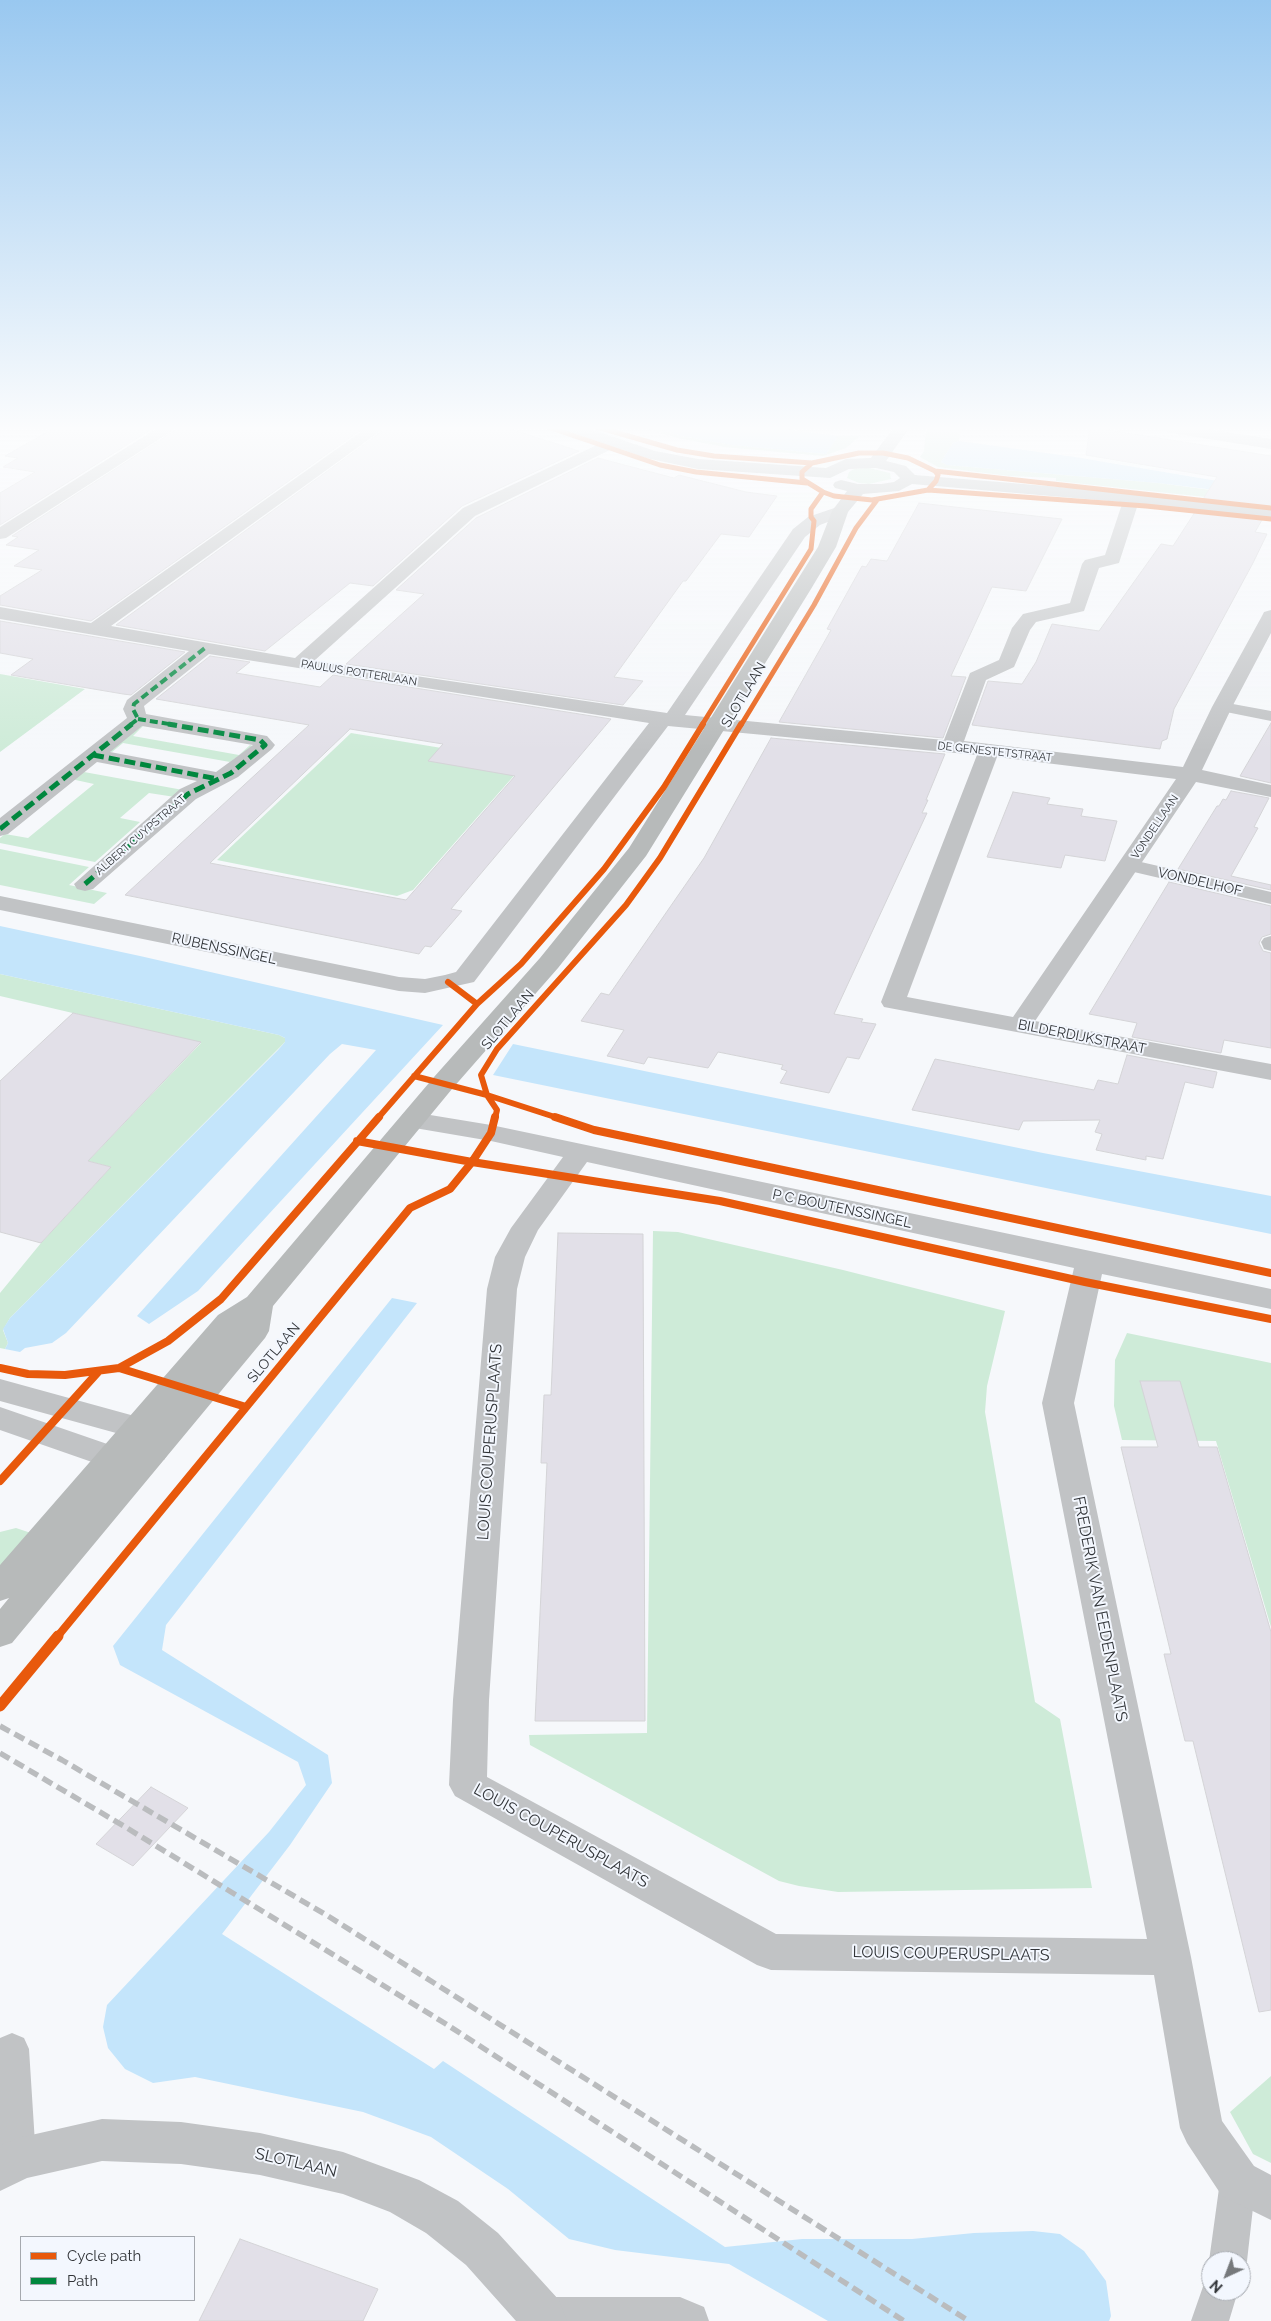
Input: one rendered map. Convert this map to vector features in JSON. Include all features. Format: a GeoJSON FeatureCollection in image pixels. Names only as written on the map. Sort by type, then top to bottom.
{"type":"FeatureCollection","features":[{"type":"Feature","properties":{"kind":"street"},"geometry":{"type":"LineString","coordinates":[[96,629],[227,535]]}},
{"type":"Feature","properties":{"kind":"street"},"geometry":{"type":"LineString","coordinates":[[300,664],[442,535]]}},
{"type":"Feature","properties":{"kind":"street","name":"SLOTLAAN"},"geometry":{"type":"LineString","coordinates":[[448,982],[465,977],[668,720],[797,535]]}},
{"type":"Feature","properties":{"kind":"street","name":"SLOTLAAN"},"geometry":{"type":"LineString","coordinates":[[0,1632],[145,1440],[254,1331],[258,1304],[412,1120],[549,963],[638,851],[827,547],[831,535]]}},
{"type":"Feature","properties":{"kind":"street"},"geometry":{"type":"LineString","coordinates":[[952,746],[977,677],[1007,663],[1021,628],[1030,618],[1078,607],[1091,564],[1113,559],[1120,535]]}},
{"type":"Feature","properties":{"kind":"street","name":"PAULUS POTTERLAAN"},"geometry":{"type":"LineString","coordinates":[[0,613],[300,664],[668,720],[718,725]]}},
{"type":"Feature","properties":{"kind":"street","name":"VONDELLAAN"},"geometry":{"type":"LineString","coordinates":[[1019,1026],[1190,774],[1222,707],[1268,628]]}},
{"type":"Feature","properties":{"kind":"street"},"geometry":{"type":"LineString","coordinates":[[0,829],[138,718],[133,709],[134,704],[205,648]]}},
{"type":"Feature","properties":{"kind":"street","name":"ALBERT CUYPSTRAAT"},"geometry":{"type":"LineString","coordinates":[[85,884],[188,794],[236,770],[263,747],[264,743],[260,740],[138,718]]}},
{"type":"Feature","properties":{"kind":"street","name":"DE GENESTETSTRAAT"},"geometry":{"type":"LineString","coordinates":[[718,725],[989,750],[1190,774],[1271,791]]}},
{"type":"Feature","properties":{"kind":"street","name":"BILDERDIJKSTRAAT"},"geometry":{"type":"LineString","coordinates":[[989,750],[893,1002],[1271,1072]]}},
{"type":"Feature","properties":{"kind":"street"},"geometry":{"type":"LineString","coordinates":[[93,755],[218,779]]}},
{"type":"Feature","properties":{"kind":"street","name":"RUBENSSINGEL"},"geometry":{"type":"LineString","coordinates":[[0,902],[399,984],[425,986],[448,982]]}},
{"type":"Feature","properties":{"kind":"street","name":"P C BOUTENSSINGEL"},"geometry":{"type":"LineString","coordinates":[[412,1120],[491,1133],[1271,1299]]}},
{"type":"Feature","properties":{"kind":"street","name":"LOUIS COUPERUSPLAATS"},"geometry":{"type":"LineString","coordinates":[[580,1153],[525,1228],[510,1257],[502,1289],[471,1700],[468,1785],[771,1952],[1171,1957]]}},
{"type":"Feature","properties":{"kind":"street","name":"FREDERIK VAN EEDENPLAATS"},"geometry":{"type":"LineString","coordinates":[[1090,1262],[1058,1403],[1171,1957],[1202,2128],[1255,2189]]}},
{"type":"Feature","properties":{"kind":"street"},"geometry":{"type":"LineString","coordinates":[[0,1390],[145,1440]]}},
{"type":"Feature","properties":{"kind":"street"},"geometry":{"type":"LineString","coordinates":[[0,1418],[43,1435],[112,1458]]}},
{"type":"Feature","properties":{"kind":"street"},"geometry":{"type":"LineString","coordinates":[[0,1588],[112,1458],[145,1440]]}},
{"type":"Feature","properties":{"kind":"street","name":"SLOTLAAN"},"geometry":{"type":"LineString","coordinates":[[9,2165],[102,2140],[181,2143],[260,2154],[343,2173],[403,2195],[442,2217],[482,2249],[543,2318]]}},
{"type":"Feature","properties":{"kind":"lane"},"geometry":{"type":"LineString","coordinates":[[1222,707],[1271,716]]}},
{"type":"Feature","properties":{"kind":"lane","name":"VONDELHOF"},"geometry":{"type":"LineString","coordinates":[[1128,865],[1271,898]]}},
{"type":"Feature","properties":{"kind":"lane"},"geometry":{"type":"LineString","coordinates":[[9,2165],[12,2049]]}},
{"type":"Feature","properties":{"kind":"lane"},"geometry":{"type":"LineString","coordinates":[[1232,2251],[1255,2189]]}},
{"type":"Feature","properties":{"kind":"lane"},"geometry":{"type":"LineString","coordinates":[[1210,2321],[1216,2301]]}},
{"type":"Feature","properties":{"kind":"lane"},"geometry":{"type":"LineString","coordinates":[[543,2318],[680,2316],[690,2321]]}},
{"type":"Feature","properties":{"kind":"green space"},"geometry":{"type":"Polygon","coordinates":[[[0,674],[85,689],[0,752],[0,674]]]}},
{"type":"Feature","properties":{"kind":"green space"},"geometry":{"type":"Polygon","coordinates":[[[139,726],[143,726],[133,736],[239,755],[250,745],[253,746],[230,762],[123,743],[112,752],[108,751],[139,726]]]}},
{"type":"Feature","properties":{"kind":"green space"},"geometry":{"type":"Polygon","coordinates":[[[351,733],[526,762],[413,890],[397,896],[217,860],[351,733]]]}},
{"type":"Feature","properties":{"kind":"green space"},"geometry":{"type":"Polygon","coordinates":[[[84,772],[183,790],[175,797],[149,793],[120,818],[140,822],[95,862],[0,843],[0,838],[5,834],[28,838],[94,784],[71,779],[84,772]]]}},
{"type":"Feature","properties":{"kind":"green space"},"geometry":{"type":"Polygon","coordinates":[[[0,849],[89,867],[69,885],[107,893],[94,904],[0,885],[0,849]]]}},
{"type":"Feature","properties":{"kind":"green space"},"geometry":{"type":"Polygon","coordinates":[[[0,974],[279,1035],[285,1038],[285,1042],[10,1318],[3,1330],[8,1343],[5,1349],[0,1348],[0,1293],[41,1243],[111,1167],[88,1161],[201,1043],[0,996],[0,974]]]}},
{"type":"Feature","properties":{"kind":"green space"},"geometry":{"type":"Polygon","coordinates":[[[653,1231],[678,1232],[843,1270],[1005,1311],[987,1386],[985,1412],[1035,1702],[1060,1719],[1092,1888],[838,1892],[779,1881],[530,1745],[529,1735],[647,1733],[653,1231]]]}},
{"type":"Feature","properties":{"kind":"green space"},"geometry":{"type":"Polygon","coordinates":[[[1127,1333],[1271,1363],[1271,1627],[1216,1441],[1122,1440],[1114,1406],[1115,1360],[1127,1333]]]}},
{"type":"Feature","properties":{"kind":"green space"},"geometry":{"type":"Polygon","coordinates":[[[16,1528],[31,1533],[0,1571],[0,1532],[16,1528]]]}},
{"type":"Feature","properties":{"kind":"green space"},"geometry":{"type":"Polygon","coordinates":[[[1271,2076],[1271,2163],[1253,2154],[1230,2112],[1271,2076]]]}},
{"type":"Feature","properties":{"kind":"water"},"geometry":{"type":"Polygon","coordinates":[[[0,926],[443,1025],[198,1291],[149,1324],[137,1316],[376,1050],[342,1044],[330,1054],[66,1333],[52,1343],[25,1348],[20,1352],[5,1349],[8,1343],[3,1329],[10,1318],[278,1050],[285,1042],[285,1038],[279,1035],[0,974],[0,926]]]}},
{"type":"Feature","properties":{"kind":"water"},"geometry":{"type":"Polygon","coordinates":[[[513,1044],[1043,1153],[1271,1196],[1271,1234],[493,1075],[513,1044]]]}},
{"type":"Feature","properties":{"kind":"water"},"geometry":{"type":"Polygon","coordinates":[[[392,1298],[417,1303],[166,1625],[162,1650],[328,1755],[332,1783],[290,1845],[222,1934],[434,2069],[443,2061],[725,2247],[802,2239],[912,2239],[974,2233],[1033,2231],[1060,2234],[1084,2251],[1106,2281],[1111,2316],[1109,2321],[828,2321],[729,2264],[615,2250],[569,2239],[508,2189],[431,2137],[363,2112],[195,2077],[153,2083],[125,2069],[108,2048],[103,2027],[107,2005],[269,1832],[306,1785],[298,1762],[120,1665],[113,1646],[392,1298]]]}},
{"type":"Feature","properties":{"kind":"building"},"geometry":{"type":"Polygon","coordinates":[[[212,535],[91,621],[0,605],[0,596],[42,570],[14,566],[39,550],[6,545],[18,537],[12,536],[212,535]]]}},
{"type":"Feature","properties":{"kind":"building"},"geometry":{"type":"Polygon","coordinates":[[[239,535],[429,535],[373,586],[350,583],[265,651],[116,625],[239,535]]]}},
{"type":"Feature","properties":{"kind":"building"},"geometry":{"type":"Polygon","coordinates":[[[457,535],[720,535],[686,581],[683,581],[614,677],[643,681],[623,705],[346,664],[424,594],[396,590],[457,535]]]}},
{"type":"Feature","properties":{"kind":"building"},"geometry":{"type":"Polygon","coordinates":[[[901,535],[1054,535],[1026,591],[992,587],[951,676],[966,677],[943,738],[779,722],[831,630],[827,629],[862,566],[866,567],[871,559],[887,561],[901,535]]]}},
{"type":"Feature","properties":{"kind":"building"},"geometry":{"type":"Polygon","coordinates":[[[1180,535],[1266,535],[1174,709],[1167,739],[1162,741],[1160,749],[972,725],[988,681],[1022,684],[1036,662],[1052,624],[1099,631],[1161,544],[1173,546],[1180,535]]]}},
{"type":"Feature","properties":{"kind":"building"},"geometry":{"type":"Polygon","coordinates":[[[0,621],[185,652],[131,695],[123,694],[11,675],[33,659],[0,653],[0,621]]]}},
{"type":"Feature","properties":{"kind":"building"},"geometry":{"type":"Polygon","coordinates":[[[210,656],[250,662],[236,673],[320,687],[333,675],[611,719],[451,909],[462,911],[431,947],[425,946],[419,954],[125,895],[309,725],[156,699],[210,656]],[[350,729],[210,863],[406,900],[515,776],[428,761],[443,744],[350,729]]]}},
{"type":"Feature","properties":{"kind":"building"},"geometry":{"type":"Polygon","coordinates":[[[1271,723],[1271,783],[1240,776],[1271,723]]]}},
{"type":"Feature","properties":{"kind":"building"},"geometry":{"type":"Polygon","coordinates":[[[771,738],[945,754],[922,813],[927,813],[834,1014],[863,1019],[861,1022],[876,1024],[859,1059],[847,1057],[829,1093],[780,1083],[787,1071],[781,1069],[783,1065],[718,1052],[708,1068],[648,1057],[644,1064],[607,1056],[624,1030],[581,1021],[601,993],[609,995],[704,858],[771,738]]]}},
{"type":"Feature","properties":{"kind":"building"},"geometry":{"type":"Polygon","coordinates":[[[1231,791],[1269,798],[1254,827],[1258,828],[1231,876],[1271,885],[1271,890],[1178,869],[1217,806],[1219,806],[1223,799],[1226,800],[1231,791]]]}},
{"type":"Feature","properties":{"kind":"building"},"geometry":{"type":"Polygon","coordinates":[[[1013,792],[1050,798],[1047,804],[1083,809],[1081,816],[1117,821],[1105,861],[1065,855],[1061,868],[987,857],[1013,792]]]}},
{"type":"Feature","properties":{"kind":"building"},"geometry":{"type":"Polygon","coordinates":[[[1169,882],[1271,906],[1271,934],[1262,937],[1259,943],[1263,951],[1271,953],[1271,1048],[1224,1040],[1221,1053],[1132,1037],[1137,1023],[1089,1014],[1169,882]]]}},
{"type":"Feature","properties":{"kind":"building"},"geometry":{"type":"Polygon","coordinates":[[[73,1013],[201,1042],[88,1161],[111,1167],[41,1243],[0,1232],[0,1081],[73,1013]]]}},
{"type":"Feature","properties":{"kind":"building"},"geometry":{"type":"Polygon","coordinates":[[[1127,1055],[1217,1072],[1213,1088],[1185,1082],[1163,1159],[1146,1156],[1146,1160],[1096,1150],[1102,1134],[1095,1132],[1100,1120],[1023,1121],[1019,1130],[912,1110],[935,1059],[1094,1090],[1098,1080],[1118,1084],[1127,1055]]]}},
{"type":"Feature","properties":{"kind":"building"},"geometry":{"type":"Polygon","coordinates":[[[558,1233],[643,1234],[645,1721],[535,1721],[547,1463],[541,1463],[544,1395],[551,1395],[558,1233]]]}},
{"type":"Feature","properties":{"kind":"building"},"geometry":{"type":"Polygon","coordinates":[[[1140,1381],[1180,1381],[1199,1447],[1217,1447],[1271,1632],[1271,2010],[1259,2012],[1193,1741],[1185,1741],[1164,1654],[1171,1654],[1121,1447],[1158,1447],[1140,1381]]]}},
{"type":"Feature","properties":{"kind":"building"},"geometry":{"type":"Polygon","coordinates":[[[151,1787],[188,1808],[133,1866],[96,1844],[151,1787]]]}},
{"type":"Feature","properties":{"kind":"building"},"geometry":{"type":"Polygon","coordinates":[[[240,2239],[378,2289],[363,2321],[199,2321],[240,2239]]]}},
{"type":"Feature","properties":{"kind":"railway"},"geometry":{"type":"LineString","coordinates":[[0,1726],[62,1760],[328,1916],[969,2321]]}},
{"type":"Feature","properties":{"kind":"railway"},"geometry":{"type":"LineString","coordinates":[[0,1753],[127,1828],[446,2024],[904,2321]]}},
{"type":"Feature","properties":{"kind":"marked path"},"geometry":{"type":"LineString","coordinates":[[0,829],[138,719],[133,709],[134,704],[205,648]]}},
{"type":"Feature","properties":{"kind":"marked path"},"geometry":{"type":"LineString","coordinates":[[85,884],[188,794],[231,773],[265,745],[260,740],[138,719]]}},
{"type":"Feature","properties":{"kind":"marked path"},"geometry":{"type":"LineString","coordinates":[[93,755],[218,779]]}},
{"type":"Feature","properties":{"kind":"cycle path"},"geometry":{"type":"LineString","coordinates":[[477,1004],[521,964],[604,869],[664,787],[811,549],[812,535]]}},
{"type":"Feature","properties":{"kind":"cycle path"},"geometry":{"type":"LineString","coordinates":[[0,1706],[410,1208],[450,1189],[472,1162],[491,1133],[497,1110],[487,1095],[481,1075],[497,1049],[626,905],[660,858],[814,605],[852,535]]}},
{"type":"Feature","properties":{"kind":"cycle path"},"geometry":{"type":"LineString","coordinates":[[0,1368],[28,1374],[65,1375],[119,1368],[168,1341],[221,1299],[477,1004],[448,982]]}},
{"type":"Feature","properties":{"kind":"cycle path"},"geometry":{"type":"LineString","coordinates":[[414,1076],[487,1095],[594,1130],[1098,1238],[1271,1273]]}},
{"type":"Feature","properties":{"kind":"cycle path"},"geometry":{"type":"LineString","coordinates":[[357,1141],[472,1162],[720,1201],[1085,1282],[1271,1319]]}},
{"type":"Feature","properties":{"kind":"cycle path"},"geometry":{"type":"LineString","coordinates":[[119,1368],[246,1407]]}},
{"type":"Feature","properties":{"kind":"cycle path"},"geometry":{"type":"LineString","coordinates":[[0,1481],[99,1371]]}}]}
